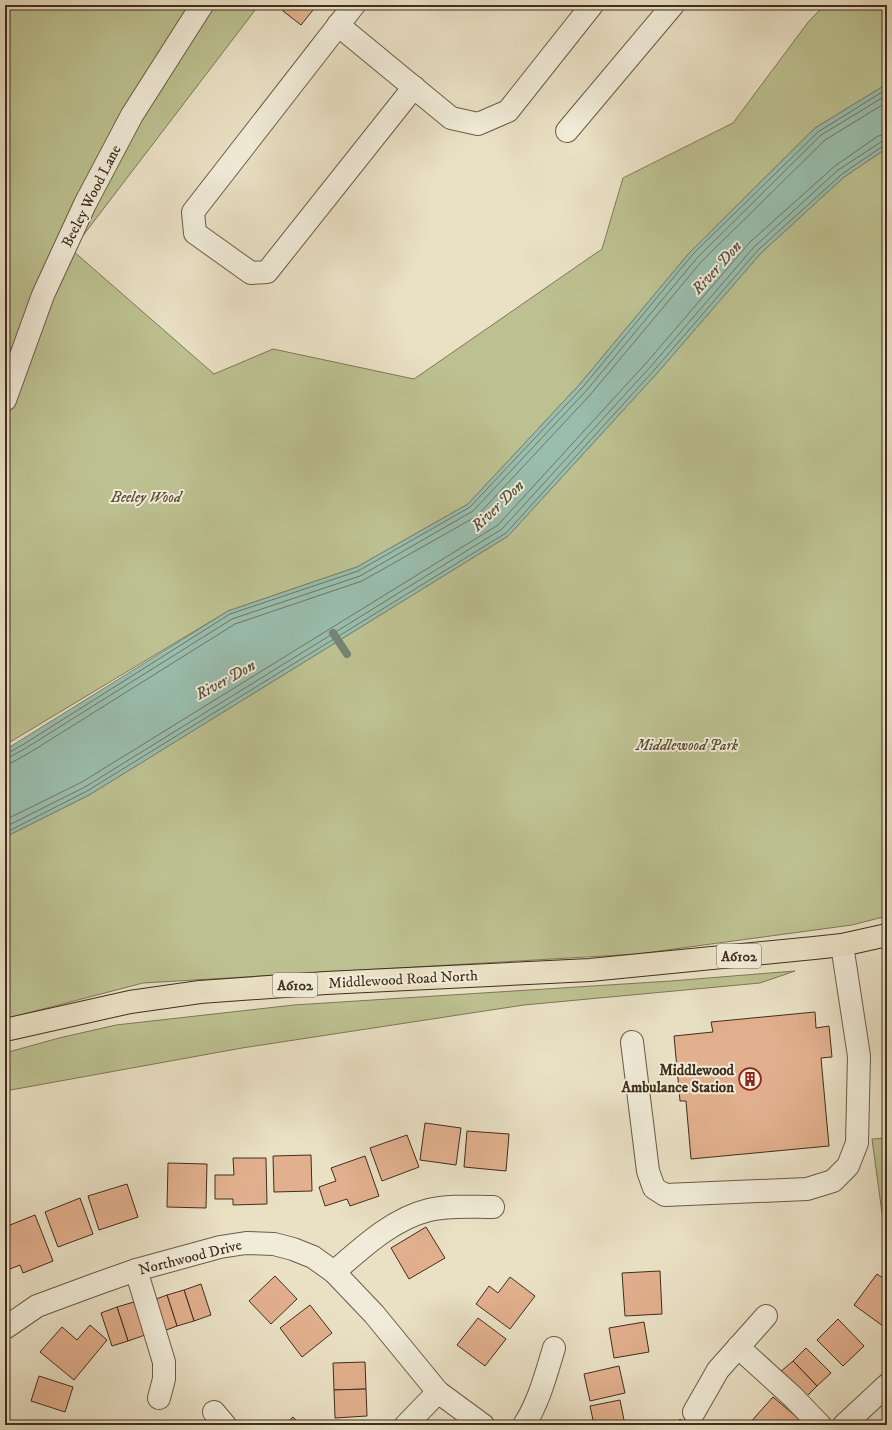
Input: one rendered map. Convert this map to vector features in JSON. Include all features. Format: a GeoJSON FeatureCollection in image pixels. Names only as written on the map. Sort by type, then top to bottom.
{"type":"FeatureCollection","features":[{"type":"Feature","properties":{"kind":"main road","name":"A6102"},"geometry":{"type":"LineString","coordinates":[[842,944],[887,936]]}},
{"type":"Feature","properties":{"kind":"main road","name":"Middlewood Road North"},"geometry":{"type":"LineString","coordinates":[[5,1030],[130,1002],[200,992],[326,983],[590,970],[842,944]]}},
{"type":"Feature","properties":{"kind":"street","name":"Beeley Wood Lane"},"geometry":{"type":"LineString","coordinates":[[5,400],[43,296],[85,204],[132,115],[202,5]]}},
{"type":"Feature","properties":{"kind":"street"},"geometry":{"type":"LineString","coordinates":[[354,5],[193,212],[195,232],[251,273],[267,272],[414,88]]}},
{"type":"Feature","properties":{"kind":"street"},"geometry":{"type":"LineString","coordinates":[[338,25],[451,118],[478,124],[508,110],[592,5]]}},
{"type":"Feature","properties":{"kind":"street"},"geometry":{"type":"LineString","coordinates":[[567,131],[673,5]]}},
{"type":"Feature","properties":{"kind":"street"},"geometry":{"type":"LineString","coordinates":[[632,1042],[648,1171],[654,1188],[665,1195],[807,1189],[833,1181],[848,1166],[857,1143],[859,1056],[842,944]]}},
{"type":"Feature","properties":{"kind":"street"},"geometry":{"type":"LineString","coordinates":[[334,1272],[362,1247],[397,1223],[428,1210],[452,1207],[493,1207]]}},
{"type":"Feature","properties":{"kind":"street","name":"Northwood Drive"},"geometry":{"type":"LineString","coordinates":[[5,1328],[37,1306],[136,1270],[220,1247],[246,1243],[274,1244],[313,1257],[334,1272],[374,1314],[438,1392],[483,1425]]}},
{"type":"Feature","properties":{"kind":"street"},"geometry":{"type":"LineString","coordinates":[[136,1270],[164,1362],[164,1378],[158,1398]]}},
{"type":"Feature","properties":{"kind":"street"},"geometry":{"type":"LineString","coordinates":[[694,1412],[718,1370],[766,1316]]}},
{"type":"Feature","properties":{"kind":"street"},"geometry":{"type":"LineString","coordinates":[[738,1347],[793,1397],[820,1425]]}},
{"type":"Feature","properties":{"kind":"street"},"geometry":{"type":"LineString","coordinates":[[524,1425],[531,1414],[554,1348]]}},
{"type":"Feature","properties":{"kind":"street"},"geometry":{"type":"LineString","coordinates":[[844,1425],[887,1386]]}},
{"type":"Feature","properties":{"kind":"street"},"geometry":{"type":"LineString","coordinates":[[406,1425],[438,1392]]}},
{"type":"Feature","properties":{"kind":"green space","name":"Beeley Wood"},"geometry":{"type":"Polygon","coordinates":[[[5,5],[259,5],[72,250],[214,374],[273,349],[414,379],[602,249],[623,178],[733,123],[809,21],[825,5],[887,5],[887,84],[815,128],[690,252],[579,385],[468,504],[357,567],[228,611],[5,745],[5,5]]]}},
{"type":"Feature","properties":{"kind":"green space","name":"Middlewood Park"},"geometry":{"type":"Polygon","coordinates":[[[887,148],[887,916],[852,925],[637,954],[143,983],[5,1019],[5,837],[89,795],[508,536],[659,371],[761,253],[844,177],[887,148]]]}},
{"type":"Feature","properties":{"kind":"green space"},"geometry":{"type":"Polygon","coordinates":[[[795,971],[760,983],[524,1005],[242,1048],[5,1091],[5,1053],[59,1038],[116,1025],[294,1005],[671,981],[795,971]]]}},
{"type":"Feature","properties":{"kind":"green space"},"geometry":{"type":"Polygon","coordinates":[[[887,1138],[887,1217],[882,1213],[872,1139],[887,1138]]]}},
{"type":"Feature","properties":{"kind":"water","name":"River Don"},"geometry":{"type":"Polygon","coordinates":[[[887,84],[887,148],[844,177],[761,253],[659,371],[508,536],[89,795],[5,837],[5,750],[228,611],[357,567],[468,504],[579,385],[690,252],[815,128],[887,84]]]}},
{"type":"Feature","properties":{"kind":"building"},"geometry":{"type":"Polygon","coordinates":[[[287,5],[317,5],[301,25],[283,11],[287,5]]]}},
{"type":"Feature","properties":{"kind":"building","name":"Middlewood Ambulance Station"},"geometry":{"type":"Polygon","coordinates":[[[815,1012],[816,1028],[829,1026],[832,1057],[821,1058],[829,1146],[691,1159],[686,1101],[680,1101],[674,1036],[713,1032],[711,1022],[815,1012]]]}},
{"type":"Feature","properties":{"kind":"building"},"geometry":{"type":"Polygon","coordinates":[[[425,1123],[461,1128],[456,1165],[420,1160],[425,1123]]]}},
{"type":"Feature","properties":{"kind":"building"},"geometry":{"type":"Polygon","coordinates":[[[467,1131],[509,1134],[506,1171],[464,1167],[467,1131]]]}},
{"type":"Feature","properties":{"kind":"building"},"geometry":{"type":"Polygon","coordinates":[[[407,1135],[419,1167],[382,1181],[370,1148],[407,1135]]]}},
{"type":"Feature","properties":{"kind":"building"},"geometry":{"type":"Polygon","coordinates":[[[311,1155],[312,1191],[274,1192],[273,1156],[311,1155]]]}},
{"type":"Feature","properties":{"kind":"building"},"geometry":{"type":"Polygon","coordinates":[[[365,1156],[379,1196],[350,1206],[347,1199],[325,1206],[319,1187],[336,1181],[331,1168],[365,1156]]]}},
{"type":"Feature","properties":{"kind":"building"},"geometry":{"type":"Polygon","coordinates":[[[233,1158],[266,1158],[267,1204],[233,1205],[233,1199],[215,1199],[215,1175],[234,1175],[233,1158]]]}},
{"type":"Feature","properties":{"kind":"building"},"geometry":{"type":"Polygon","coordinates":[[[168,1163],[207,1164],[206,1208],[167,1207],[168,1163]]]}},
{"type":"Feature","properties":{"kind":"building"},"geometry":{"type":"Polygon","coordinates":[[[127,1184],[138,1217],[99,1230],[88,1196],[127,1184]]]}},
{"type":"Feature","properties":{"kind":"building"},"geometry":{"type":"Polygon","coordinates":[[[80,1198],[93,1234],[58,1247],[45,1212],[80,1198]]]}},
{"type":"Feature","properties":{"kind":"building"},"geometry":{"type":"Polygon","coordinates":[[[35,1215],[53,1261],[23,1273],[20,1265],[5,1271],[5,1227],[35,1215]]]}},
{"type":"Feature","properties":{"kind":"building"},"geometry":{"type":"Polygon","coordinates":[[[426,1227],[445,1258],[409,1279],[391,1248],[426,1227]]]}},
{"type":"Feature","properties":{"kind":"building"},"geometry":{"type":"Polygon","coordinates":[[[660,1271],[662,1314],[625,1316],[622,1273],[660,1271]]]}},
{"type":"Feature","properties":{"kind":"building"},"geometry":{"type":"Polygon","coordinates":[[[877,1274],[887,1281],[887,1329],[854,1305],[877,1274]]]}},
{"type":"Feature","properties":{"kind":"building"},"geometry":{"type":"Polygon","coordinates":[[[275,1276],[297,1299],[271,1324],[249,1301],[275,1276]]]}},
{"type":"Feature","properties":{"kind":"building"},"geometry":{"type":"Polygon","coordinates":[[[510,1277],[535,1296],[510,1329],[476,1304],[489,1286],[498,1293],[510,1277]]]}},
{"type":"Feature","properties":{"kind":"building"},"geometry":{"type":"Polygon","coordinates":[[[201,1284],[211,1315],[194,1321],[184,1290],[201,1284]]]}},
{"type":"Feature","properties":{"kind":"building"},"geometry":{"type":"Polygon","coordinates":[[[184,1290],[194,1321],[177,1326],[167,1295],[184,1290]]]}},
{"type":"Feature","properties":{"kind":"building"},"geometry":{"type":"Polygon","coordinates":[[[167,1295],[177,1326],[161,1332],[151,1301],[167,1295]]]}},
{"type":"Feature","properties":{"kind":"building"},"geometry":{"type":"Polygon","coordinates":[[[134,1302],[145,1335],[128,1341],[117,1307],[134,1302]]]}},
{"type":"Feature","properties":{"kind":"building"},"geometry":{"type":"Polygon","coordinates":[[[310,1305],[332,1333],[302,1357],[280,1328],[310,1305]]]}},
{"type":"Feature","properties":{"kind":"building"},"geometry":{"type":"Polygon","coordinates":[[[117,1307],[128,1341],[112,1346],[101,1313],[117,1307]]]}},
{"type":"Feature","properties":{"kind":"building"},"geometry":{"type":"Polygon","coordinates":[[[478,1318],[506,1339],[485,1366],[457,1345],[478,1318]]]}},
{"type":"Feature","properties":{"kind":"building"},"geometry":{"type":"Polygon","coordinates":[[[838,1319],[864,1346],[843,1366],[817,1340],[838,1319]]]}},
{"type":"Feature","properties":{"kind":"building"},"geometry":{"type":"Polygon","coordinates":[[[644,1322],[649,1352],[614,1358],[609,1328],[644,1322]]]}},
{"type":"Feature","properties":{"kind":"building"},"geometry":{"type":"Polygon","coordinates":[[[90,1325],[107,1340],[74,1380],[40,1352],[62,1327],[77,1340],[90,1325]]]}},
{"type":"Feature","properties":{"kind":"building"},"geometry":{"type":"Polygon","coordinates":[[[806,1348],[831,1373],[817,1386],[793,1361],[806,1348]]]}},
{"type":"Feature","properties":{"kind":"building"},"geometry":{"type":"Polygon","coordinates":[[[793,1361],[817,1386],[804,1399],[779,1373],[793,1361]]]}},
{"type":"Feature","properties":{"kind":"building"},"geometry":{"type":"Polygon","coordinates":[[[365,1362],[366,1389],[334,1390],[333,1363],[365,1362]]]}},
{"type":"Feature","properties":{"kind":"building"},"geometry":{"type":"Polygon","coordinates":[[[619,1366],[625,1393],[590,1401],[584,1374],[619,1366]]]}},
{"type":"Feature","properties":{"kind":"building"},"geometry":{"type":"Polygon","coordinates":[[[39,1376],[73,1387],[65,1412],[31,1401],[39,1376]]]}},
{"type":"Feature","properties":{"kind":"building"},"geometry":{"type":"Polygon","coordinates":[[[366,1389],[367,1416],[335,1418],[334,1390],[366,1389]]]}},
{"type":"Feature","properties":{"kind":"building"},"geometry":{"type":"Polygon","coordinates":[[[773,1397],[799,1419],[793,1425],[748,1425],[773,1397]]]}},
{"type":"Feature","properties":{"kind":"building"},"geometry":{"type":"Polygon","coordinates":[[[620,1400],[625,1425],[585,1425],[585,1422],[593,1420],[590,1406],[620,1400]]]}},
{"type":"Feature","properties":{"kind":"building"},"geometry":{"type":"Polygon","coordinates":[[[293,1417],[300,1425],[284,1425],[293,1417]]]}},
{"type":"Feature","properties":{"kind":"building"},"geometry":{"type":"Polygon","coordinates":[[[680,1419],[687,1425],[675,1425],[680,1419]]]}},
{"type":"Feature","properties":{"kind":"building"},"geometry":{"type":"Polygon","coordinates":[[[34,1422],[65,1425],[33,1425],[34,1422]]]}},
{"type":"Feature","properties":{"kind":"waterway"},"geometry":{"type":"LineString","coordinates":[[333,633],[347,654]]}},
{"type":"Feature","properties":{"kind":"place","name":"Middlewood Ambulance Station"},"geometry":{"type":"Point","coordinates":[750,1079]}}]}
